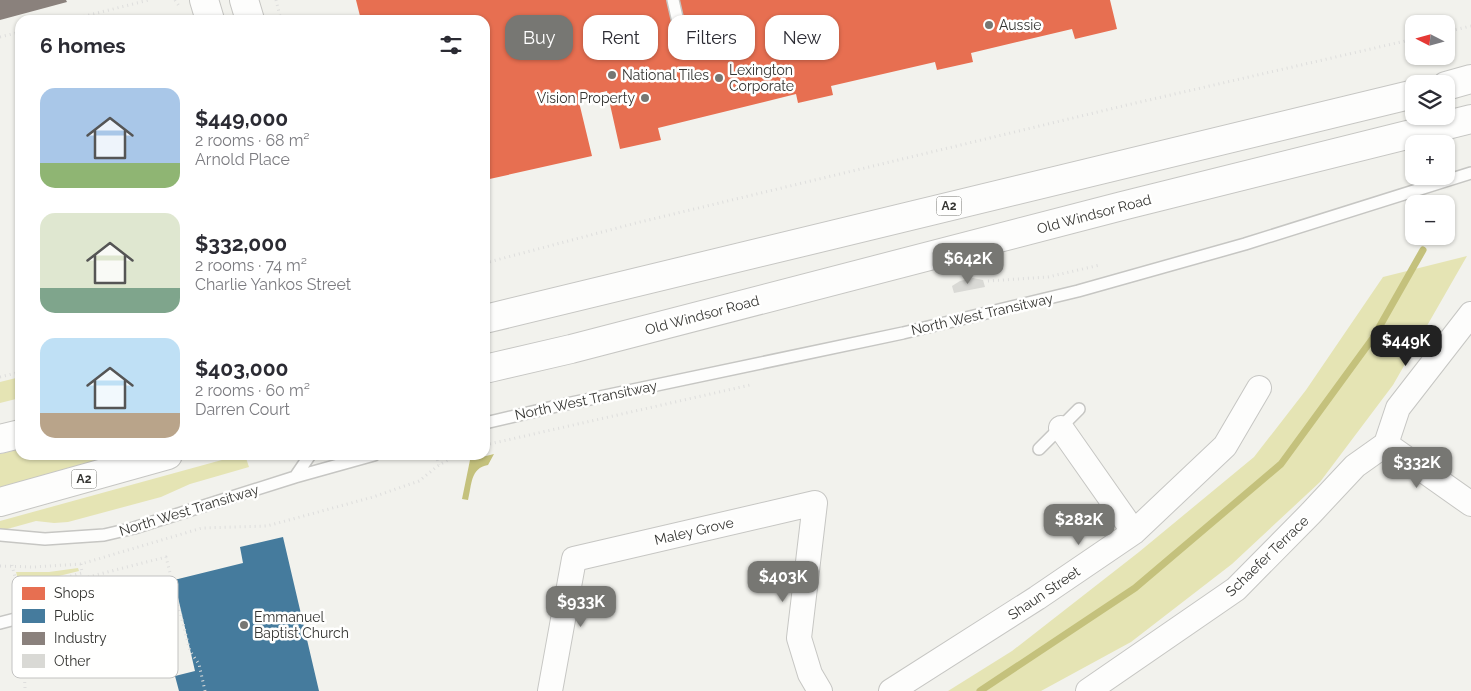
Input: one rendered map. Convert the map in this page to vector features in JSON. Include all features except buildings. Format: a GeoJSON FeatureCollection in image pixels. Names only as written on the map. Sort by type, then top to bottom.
{"type":"FeatureCollection","features":[{"type":"Feature","properties":{"kind":"main road"},"geometry":{"type":"LineString","coordinates":[[204,0],[208,15]]}},
{"type":"Feature","properties":{"kind":"main road"},"geometry":{"type":"LineString","coordinates":[[244,0],[248,15]]}},
{"type":"Feature","properties":{"kind":"main road"},"geometry":{"type":"LineString","coordinates":[[1455,83],[1471,79]]}},
{"type":"Feature","properties":{"kind":"main road","name":"A2"},"geometry":{"type":"LineString","coordinates":[[490,318],[1405,96]]}},
{"type":"Feature","properties":{"kind":"main road","name":"Old Windsor Road"},"geometry":{"type":"LineString","coordinates":[[490,368],[571,349],[1122,206],[1471,119]]}},
{"type":"Feature","properties":{"kind":"main road"},"geometry":{"type":"LineString","coordinates":[[0,439],[15,435]]}},
{"type":"Feature","properties":{"kind":"main road","name":"A2"},"geometry":{"type":"LineString","coordinates":[[0,502],[150,460]]}},
{"type":"Feature","properties":{"kind":"street"},"geometry":{"type":"LineString","coordinates":[[1471,314],[1398,408],[1386,444],[1471,504]]}},
{"type":"Feature","properties":{"kind":"street","name":"Shaun Street"},"geometry":{"type":"LineString","coordinates":[[891,691],[1037,598],[1134,532],[1225,446],[1259,388]]}},
{"type":"Feature","properties":{"kind":"street"},"geometry":{"type":"LineString","coordinates":[[1061,428],[1134,532]]}},
{"type":"Feature","properties":{"kind":"street","name":"Schaefer Terrace"},"geometry":{"type":"LineString","coordinates":[[1088,691],[1236,588],[1312,513],[1355,466],[1386,444]]}},
{"type":"Feature","properties":{"kind":"street","name":"Maley Grove"},"geometry":{"type":"LineString","coordinates":[[550,691],[574,558],[815,503],[799,638],[810,674],[820,691]]}},
{"type":"Feature","properties":{"kind":"lane"},"geometry":{"type":"LineString","coordinates":[[673,0],[676,15]]}},
{"type":"Feature","properties":{"kind":"lane","name":"North West Transitway"},"geometry":{"type":"LineString","coordinates":[[490,422],[903,333],[1078,291],[1245,244],[1471,173]]}},
{"type":"Feature","properties":{"kind":"lane"},"geometry":{"type":"LineString","coordinates":[[1038,449],[1079,409]]}},
{"type":"Feature","properties":{"kind":"lane"},"geometry":{"type":"LineString","coordinates":[[295,477],[307,460]]}},
{"type":"Feature","properties":{"kind":"lane"},"geometry":{"type":"LineString","coordinates":[[334,466],[338,460]]}},
{"type":"Feature","properties":{"kind":"lane","name":"North West Transitway"},"geometry":{"type":"LineString","coordinates":[[0,535],[45,539],[104,535],[134,528],[295,477],[356,460]]}},
{"type":"Feature","properties":{"kind":"path"},"geometry":{"type":"LineString","coordinates":[[89,15],[149,0]]}},
{"type":"Feature","properties":{"kind":"path"},"geometry":{"type":"LineString","coordinates":[[276,0],[280,15]]}},
{"type":"Feature","properties":{"kind":"path"},"geometry":{"type":"LineString","coordinates":[[1455,30],[1471,26]]}},
{"type":"Feature","properties":{"kind":"path"},"geometry":{"type":"LineString","coordinates":[[0,37],[15,33]]}},
{"type":"Feature","properties":{"kind":"path"},"geometry":{"type":"LineString","coordinates":[[490,262],[636,223],[1126,104],[1405,41]]}},
{"type":"Feature","properties":{"kind":"path"},"geometry":{"type":"LineString","coordinates":[[988,281],[1048,277],[1100,265]]}},
{"type":"Feature","properties":{"kind":"path"},"geometry":{"type":"LineString","coordinates":[[0,377],[15,373]]}},
{"type":"Feature","properties":{"kind":"path"},"geometry":{"type":"LineString","coordinates":[[438,460],[439,465]]}},
{"type":"Feature","properties":{"kind":"path"},"geometry":{"type":"LineString","coordinates":[[0,566],[34,567],[81,564],[202,528],[267,526],[364,499],[419,481],[448,460]]}},
{"type":"Feature","properties":{"kind":"path"},"geometry":{"type":"LineString","coordinates":[[92,576],[166,557],[171,576]]}},
{"type":"Feature","properties":{"kind":"path"},"geometry":{"type":"LineString","coordinates":[[71,576],[82,573],[81,564]]}},
{"type":"Feature","properties":{"kind":"path"},"geometry":{"type":"LineString","coordinates":[[12,565],[15,576]]}},
{"type":"Feature","properties":{"kind":"path"},"geometry":{"type":"LineString","coordinates":[[178,604],[190,651],[200,664],[206,691]]}},
{"type":"Feature","properties":{"kind":"path"},"geometry":{"type":"LineString","coordinates":[[24,678],[25,688]]}},
{"type":"Feature","properties":{"kind":"green space"},"geometry":{"type":"Polygon","coordinates":[[[1467,256],[1393,385],[1320,482],[1232,564],[1131,642],[1041,691],[948,691],[1012,651],[1139,552],[1254,457],[1306,390],[1383,277],[1467,256]]]}},
{"type":"Feature","properties":{"kind":"green space"},"geometry":{"type":"Polygon","coordinates":[[[15,378],[15,399],[0,403],[0,382],[15,378]]]}},
{"type":"Feature","properties":{"kind":"green space"},"geometry":{"type":"Polygon","coordinates":[[[15,450],[15,460],[105,460],[0,488],[0,454],[15,450]]]}},
{"type":"Feature","properties":{"kind":"green space"},"geometry":{"type":"Polygon","coordinates":[[[222,460],[247,460],[249,467],[190,484],[161,497],[68,522],[36,521],[0,531],[0,521],[222,460]]]}},
{"type":"Feature","properties":{"kind":"green space"},"geometry":{"type":"Polygon","coordinates":[[[78,568],[79,571],[59,576],[17,576],[16,572],[49,572],[78,568]]]}},
{"type":"Feature","properties":{"kind":"shaded area"},"geometry":{"type":"Polygon","coordinates":[[[494,454],[488,465],[475,473],[468,500],[462,499],[470,460],[490,460],[490,455],[494,454]]]}},
{"type":"Feature","properties":{"kind":"waterway"},"geometry":{"type":"LineString","coordinates":[[980,691],[1135,588],[1281,464],[1373,338],[1423,250]]}},
{"type":"Feature","properties":{"kind":"place","name":"Aussie"},"geometry":{"type":"Point","coordinates":[989,25]}},
{"type":"Feature","properties":{"kind":"place","name":"National Tiles"},"geometry":{"type":"Point","coordinates":[612,75]}},
{"type":"Feature","properties":{"kind":"place","name":"Lexington Corporate"},"geometry":{"type":"Point","coordinates":[719,78]}},
{"type":"Feature","properties":{"kind":"place","name":"Vision Property"},"geometry":{"type":"Point","coordinates":[645,98]}},
{"type":"Feature","properties":{"kind":"place","name":"Emmanuel Baptist Church"},"geometry":{"type":"Point","coordinates":[244,625]}}]}
